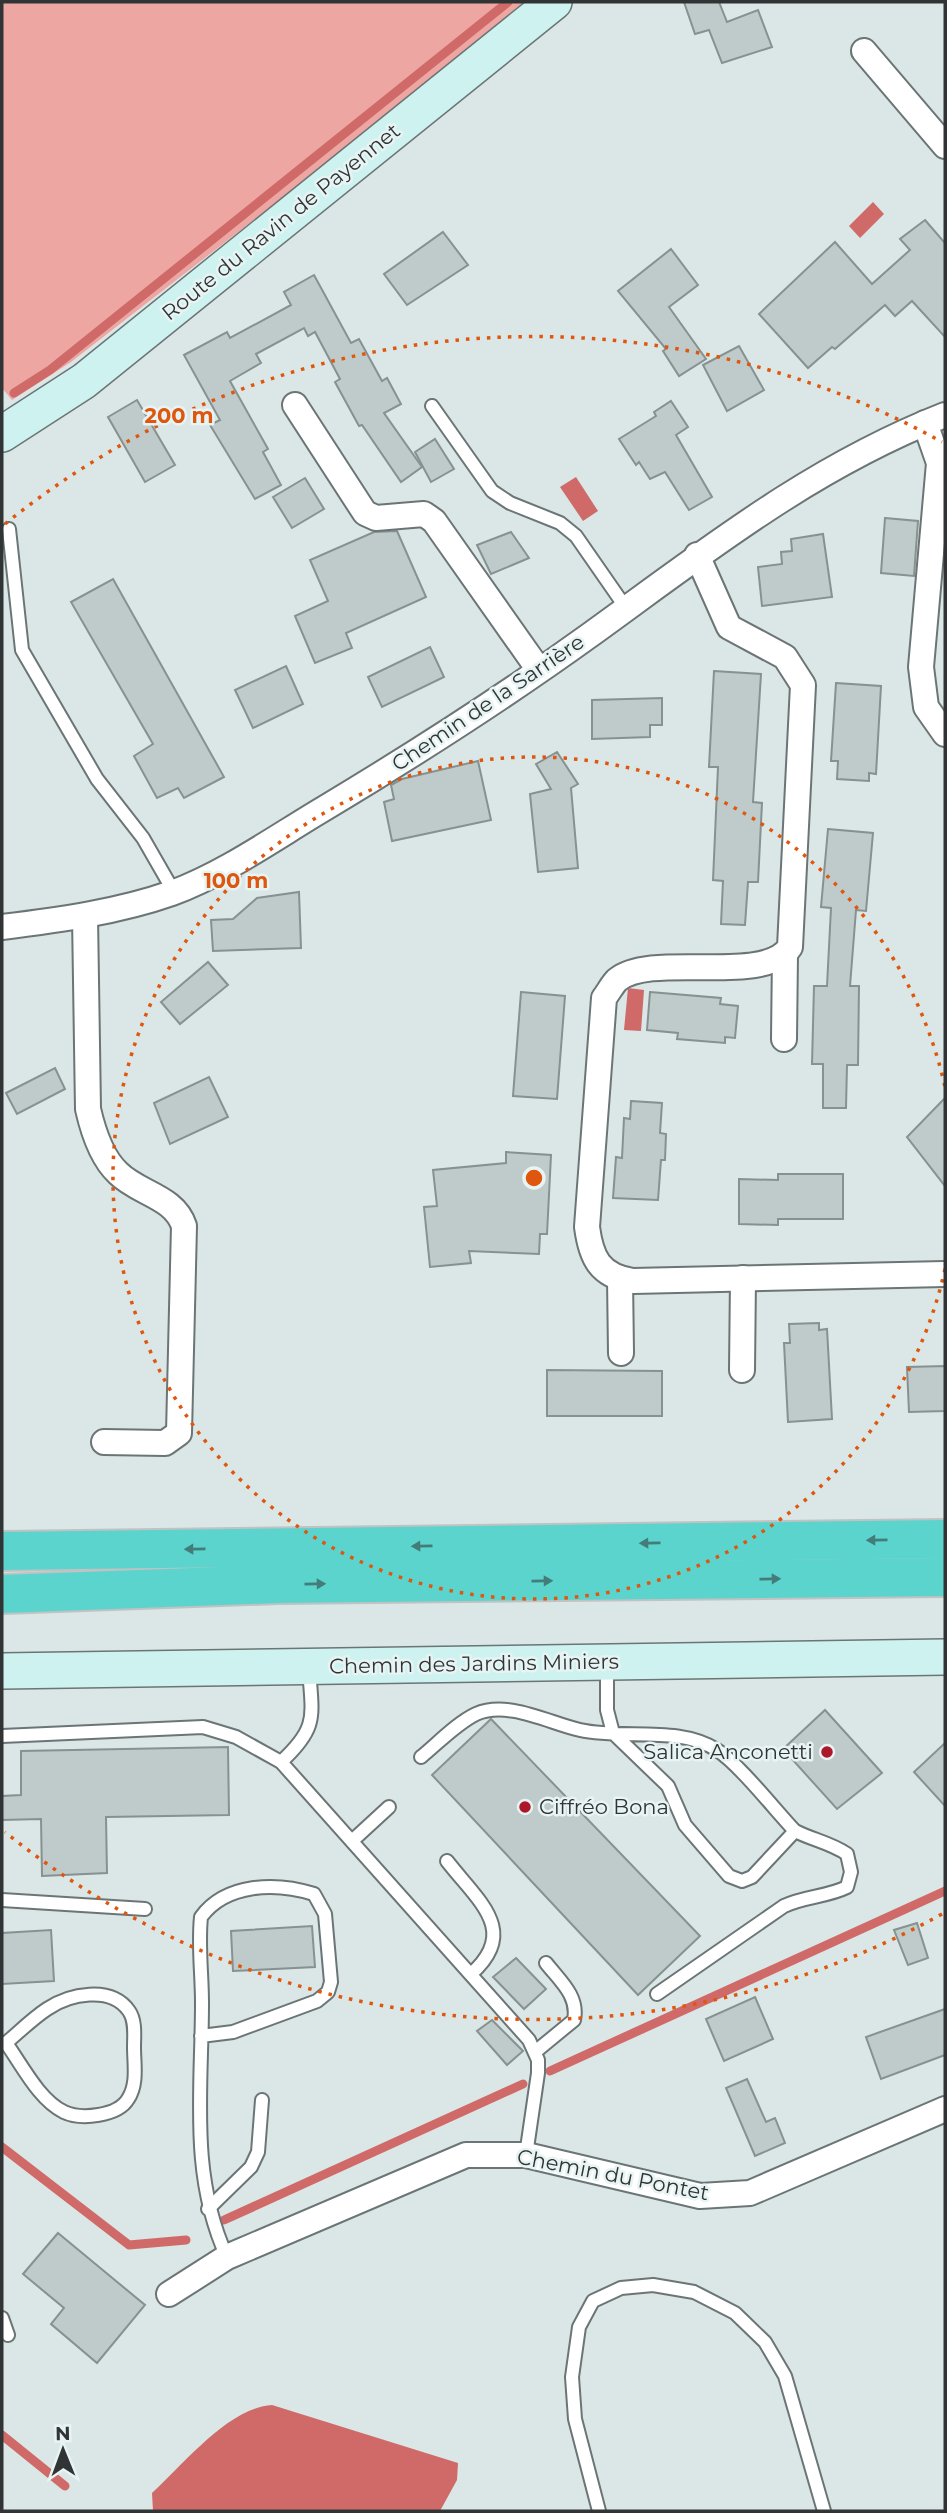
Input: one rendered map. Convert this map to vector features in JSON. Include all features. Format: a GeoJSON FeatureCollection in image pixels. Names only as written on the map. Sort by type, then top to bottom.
{"type":"FeatureCollection","features":[{"type":"Feature","properties":{"kind":"highway"},"geometry":{"type":"LineString","coordinates":[[2,1551],[945,1539]]}},
{"type":"Feature","properties":{"kind":"highway"},"geometry":{"type":"LineString","coordinates":[[2,1594],[278,1584],[945,1577]]}},
{"type":"Feature","properties":{"kind":"highway"},"geometry":{"type":"LineString","coordinates":[[2,1613],[278,1584]]}},
{"type":"Feature","properties":{"kind":"street","name":"Route du Ravin de Payennet"},"geometry":{"type":"LineString","coordinates":[[4,426],[84,381],[554,2]]}},
{"type":"Feature","properties":{"kind":"street"},"geometry":{"type":"LineString","coordinates":[[864,51],[945,146]]}},
{"type":"Feature","properties":{"kind":"street"},"geometry":{"type":"LineString","coordinates":[[295,405],[355,503],[365,513],[376,518],[424,514],[434,521],[539,670]]}},
{"type":"Feature","properties":{"kind":"street"},"geometry":{"type":"LineString","coordinates":[[935,419],[939,463],[921,667],[926,707],[945,734]]}},
{"type":"Feature","properties":{"kind":"street","name":"Chemin de la Sarrière"},"geometry":{"type":"LineString","coordinates":[[2,927],[85,916],[174,892],[247,854],[419,752],[803,483],[935,419]]}},
{"type":"Feature","properties":{"kind":"street"},"geometry":{"type":"LineString","coordinates":[[697,555],[729,627],[785,657],[803,685],[790,947],[777,959],[735,967],[643,970],[618,980],[604,998],[587,1227],[591,1255],[609,1273],[620,1279],[945,1275]]}},
{"type":"Feature","properties":{"kind":"street"},"geometry":{"type":"LineString","coordinates":[[85,916],[88,1109],[92,1124],[106,1158],[116,1172],[128,1182],[174,1207],[184,1226],[179,1433],[165,1443],[104,1441]]}},
{"type":"Feature","properties":{"kind":"street"},"geometry":{"type":"LineString","coordinates":[[783,1039],[785,954]]}},
{"type":"Feature","properties":{"kind":"street"},"geometry":{"type":"LineString","coordinates":[[742,1370],[743,1278]]}},
{"type":"Feature","properties":{"kind":"street"},"geometry":{"type":"LineString","coordinates":[[620,1279],[621,1353]]}},
{"type":"Feature","properties":{"kind":"street","name":"Chemin des Jardins Miniers"},"geometry":{"type":"LineString","coordinates":[[2,1671],[945,1657]]}},
{"type":"Feature","properties":{"kind":"street","name":"Chemin du Pontet"},"geometry":{"type":"LineString","coordinates":[[169,2294],[227,2256],[466,2155],[526,2155],[700,2196],[750,2193],[945,2109]]}},
{"type":"Feature","properties":{"kind":"lane"},"geometry":{"type":"LineString","coordinates":[[432,406],[492,491],[510,503],[560,523],[576,536],[626,608]]}},
{"type":"Feature","properties":{"kind":"lane"},"geometry":{"type":"LineString","coordinates":[[9,529],[22,650],[97,779],[143,838],[174,892]]}},
{"type":"Feature","properties":{"kind":"lane"},"geometry":{"type":"LineString","coordinates":[[607,1662],[607,1710],[613,1733],[668,1786],[685,1825],[729,1876],[742,1881],[752,1877],[795,1830]]}},
{"type":"Feature","properties":{"kind":"lane"},"geometry":{"type":"LineString","coordinates":[[281,1762],[304,1741],[311,1721],[309,1667]]}},
{"type":"Feature","properties":{"kind":"lane"},"geometry":{"type":"LineString","coordinates":[[421,1757],[476,1714],[496,1710],[540,1717],[581,1730],[697,1739],[719,1751],[795,1830],[814,1841],[833,1844],[847,1854],[851,1872],[847,1887],[832,1894],[800,1899],[784,1906],[657,1994]]}},
{"type":"Feature","properties":{"kind":"lane"},"geometry":{"type":"LineString","coordinates":[[2,1736],[202,1727],[236,1737],[281,1762],[529,2040],[535,2052],[538,2073],[526,2155]]}},
{"type":"Feature","properties":{"kind":"lane"},"geometry":{"type":"LineString","coordinates":[[352,1841],[389,1807]]}},
{"type":"Feature","properties":{"kind":"lane"},"geometry":{"type":"LineString","coordinates":[[447,1861],[491,1919],[494,1947],[487,1960],[471,1974]]}},
{"type":"Feature","properties":{"kind":"lane"},"geometry":{"type":"LineString","coordinates":[[201,2036],[233,2032],[317,2001],[328,1992],[331,1982],[325,1914],[314,1894],[297,1888],[239,1890],[223,1895],[210,1904],[201,1917],[200,1931],[202,2176],[208,2209],[227,2256]]}},
{"type":"Feature","properties":{"kind":"lane"},"geometry":{"type":"LineString","coordinates":[[2,1900],[145,1909]]}},
{"type":"Feature","properties":{"kind":"lane"},"geometry":{"type":"LineString","coordinates":[[535,2052],[574,2021],[576,2007],[569,1992],[546,1964]]}},
{"type":"Feature","properties":{"kind":"lane"},"geometry":{"type":"LineString","coordinates":[[106,1995],[120,2001],[131,2012],[134,2028],[134,2087],[127,2102],[110,2112],[84,2116],[65,2113],[49,2101],[4,2043],[48,2008],[76,1996],[106,1995]]}},
{"type":"Feature","properties":{"kind":"lane"},"geometry":{"type":"LineString","coordinates":[[208,2209],[251,2167],[258,2152],[262,2100]]}},
{"type":"Feature","properties":{"kind":"lane"},"geometry":{"type":"LineString","coordinates":[[599,2511],[575,2419],[572,2377],[579,2327],[593,2301],[621,2288],[653,2285],[694,2292],[735,2313],[765,2342],[785,2376],[824,2511]]}},
{"type":"Feature","properties":{"kind":"lane"},"geometry":{"type":"LineString","coordinates":[[2,2318],[8,2335]]}},
{"type":"Feature","properties":{"kind":"shaded area"},"geometry":{"type":"Polygon","coordinates":[[[2,2],[534,2],[71,362],[12,400],[2,388],[2,2]]]}},
{"type":"Feature","properties":{"kind":"shaded area"},"geometry":{"type":"Polygon","coordinates":[[[873,202],[884,214],[860,238],[849,226],[873,202]]]}},
{"type":"Feature","properties":{"kind":"shaded area"},"geometry":{"type":"Polygon","coordinates":[[[576,477],[598,511],[583,521],[560,487],[576,477]]]}},
{"type":"Feature","properties":{"kind":"shaded area"},"geometry":{"type":"Polygon","coordinates":[[[628,988],[644,990],[641,1031],[624,1030],[628,988]]]}},
{"type":"Feature","properties":{"kind":"shaded area"},"geometry":{"type":"Polygon","coordinates":[[[272,2405],[458,2463],[457,2480],[440,2511],[153,2511],[152,2493],[208,2439],[239,2416],[256,2408],[272,2405]]]}},
{"type":"Feature","properties":{"kind":"building"},"geometry":{"type":"Polygon","coordinates":[[[684,2],[719,2],[727,22],[758,10],[772,47],[722,63],[709,30],[695,34],[684,2]]]}},
{"type":"Feature","properties":{"kind":"building"},"geometry":{"type":"Polygon","coordinates":[[[925,220],[945,243],[945,337],[912,301],[895,316],[885,305],[835,349],[832,347],[808,368],[759,314],[835,242],[872,284],[910,250],[900,239],[925,220]]]}},
{"type":"Feature","properties":{"kind":"building"},"geometry":{"type":"Polygon","coordinates":[[[443,232],[468,265],[407,305],[384,274],[443,232]]]}},
{"type":"Feature","properties":{"kind":"building"},"geometry":{"type":"Polygon","coordinates":[[[671,249],[698,285],[669,307],[706,359],[679,376],[663,351],[666,349],[618,291],[671,249]]]}},
{"type":"Feature","properties":{"kind":"building"},"geometry":{"type":"Polygon","coordinates":[[[314,275],[351,343],[359,339],[382,381],[387,378],[401,404],[384,413],[422,467],[401,482],[362,425],[359,426],[335,382],[340,379],[315,332],[308,336],[304,328],[256,354],[261,363],[230,381],[268,449],[263,452],[281,485],[255,499],[210,425],[220,420],[184,355],[227,332],[230,338],[291,305],[284,292],[314,275]]]}},
{"type":"Feature","properties":{"kind":"building"},"geometry":{"type":"Polygon","coordinates":[[[739,346],[764,390],[727,411],[703,365],[739,346]]]}},
{"type":"Feature","properties":{"kind":"building"},"geometry":{"type":"Polygon","coordinates":[[[137,400],[175,465],[145,482],[108,417],[137,400]]]}},
{"type":"Feature","properties":{"kind":"building"},"geometry":{"type":"Polygon","coordinates":[[[671,401],[688,427],[676,435],[712,497],[689,510],[665,472],[650,479],[639,462],[636,465],[619,439],[656,416],[654,412],[671,401]]]}},
{"type":"Feature","properties":{"kind":"building"},"geometry":{"type":"Polygon","coordinates":[[[435,439],[454,469],[431,482],[415,452],[435,439]]]}},
{"type":"Feature","properties":{"kind":"building"},"geometry":{"type":"Polygon","coordinates":[[[305,478],[324,509],[292,528],[273,497],[305,478]]]}},
{"type":"Feature","properties":{"kind":"building"},"geometry":{"type":"Polygon","coordinates":[[[885,518],[918,521],[914,576],[881,573],[885,518]]]}},
{"type":"Feature","properties":{"kind":"building"},"geometry":{"type":"Polygon","coordinates":[[[397,531],[426,597],[346,633],[352,648],[315,663],[295,616],[328,601],[310,560],[374,532],[397,531]]]}},
{"type":"Feature","properties":{"kind":"building"},"geometry":{"type":"Polygon","coordinates":[[[511,532],[529,558],[491,574],[477,545],[511,532]]]}},
{"type":"Feature","properties":{"kind":"building"},"geometry":{"type":"Polygon","coordinates":[[[823,534],[832,597],[762,606],[758,567],[782,564],[781,552],[792,551],[791,539],[823,534]]]}},
{"type":"Feature","properties":{"kind":"building"},"geometry":{"type":"Polygon","coordinates":[[[113,579],[224,777],[184,798],[178,788],[157,798],[134,756],[153,744],[71,602],[113,579]]]}},
{"type":"Feature","properties":{"kind":"building"},"geometry":{"type":"Polygon","coordinates":[[[430,647],[444,677],[382,707],[368,677],[430,647]]]}},
{"type":"Feature","properties":{"kind":"building"},"geometry":{"type":"Polygon","coordinates":[[[286,666],[303,704],[253,728],[235,690],[286,666]]]}},
{"type":"Feature","properties":{"kind":"building"},"geometry":{"type":"Polygon","coordinates":[[[714,671],[761,674],[753,802],[762,803],[758,882],[748,882],[745,925],[721,924],[723,881],[713,880],[718,767],[709,767],[714,671]]]}},
{"type":"Feature","properties":{"kind":"building"},"geometry":{"type":"Polygon","coordinates":[[[836,683],[881,686],[876,774],[869,773],[869,781],[837,779],[838,761],[831,761],[836,683]]]}},
{"type":"Feature","properties":{"kind":"building"},"geometry":{"type":"Polygon","coordinates":[[[662,698],[662,725],[650,725],[650,737],[592,739],[592,700],[662,698]]]}},
{"type":"Feature","properties":{"kind":"building"},"geometry":{"type":"Polygon","coordinates":[[[557,752],[578,784],[571,788],[578,868],[538,872],[530,794],[551,789],[536,764],[557,752]]]}},
{"type":"Feature","properties":{"kind":"building"},"geometry":{"type":"Polygon","coordinates":[[[478,761],[491,820],[392,841],[384,802],[394,799],[391,785],[402,779],[478,761]]]}},
{"type":"Feature","properties":{"kind":"building"},"geometry":{"type":"Polygon","coordinates":[[[828,829],[873,833],[866,911],[856,910],[850,986],[859,986],[858,1065],[847,1065],[846,1108],[823,1108],[823,1064],[812,1064],[814,986],[827,986],[831,908],[821,907],[828,829]]]}},
{"type":"Feature","properties":{"kind":"building"},"geometry":{"type":"Polygon","coordinates":[[[299,892],[301,948],[213,951],[211,920],[233,919],[257,898],[299,892]]]}},
{"type":"Feature","properties":{"kind":"building"},"geometry":{"type":"Polygon","coordinates":[[[208,962],[228,985],[180,1024],[161,1002],[208,962]]]}},
{"type":"Feature","properties":{"kind":"building"},"geometry":{"type":"Polygon","coordinates":[[[521,992],[565,996],[557,1099],[513,1096],[521,992]]]}},
{"type":"Feature","properties":{"kind":"building"},"geometry":{"type":"Polygon","coordinates":[[[650,992],[721,998],[720,1004],[738,1006],[735,1038],[725,1037],[725,1043],[677,1039],[678,1033],[647,1030],[650,992]]]}},
{"type":"Feature","properties":{"kind":"building"},"geometry":{"type":"Polygon","coordinates":[[[55,1068],[65,1089],[17,1114],[6,1093],[55,1068]]]}},
{"type":"Feature","properties":{"kind":"building"},"geometry":{"type":"Polygon","coordinates":[[[209,1077],[228,1117],[170,1144],[154,1103],[209,1077]]]}},
{"type":"Feature","properties":{"kind":"building"},"geometry":{"type":"Polygon","coordinates":[[[945,1098],[945,1186],[907,1137],[945,1098]]]}},
{"type":"Feature","properties":{"kind":"building"},"geometry":{"type":"Polygon","coordinates":[[[631,1101],[662,1103],[660,1133],[666,1134],[665,1160],[661,1160],[658,1200],[613,1198],[616,1157],[622,1158],[624,1118],[630,1119],[631,1101]]]}},
{"type":"Feature","properties":{"kind":"building"},"geometry":{"type":"Polygon","coordinates":[[[506,1152],[551,1155],[547,1234],[540,1234],[539,1254],[469,1251],[471,1263],[430,1267],[424,1207],[437,1206],[433,1170],[506,1163],[506,1152]]]}},
{"type":"Feature","properties":{"kind":"building"},"geometry":{"type":"Polygon","coordinates":[[[778,1174],[843,1174],[843,1219],[778,1219],[778,1225],[739,1224],[739,1179],[778,1180],[778,1174]]]}},
{"type":"Feature","properties":{"kind":"building"},"geometry":{"type":"Polygon","coordinates":[[[819,1323],[819,1330],[827,1329],[832,1419],[788,1422],[784,1343],[790,1343],[789,1324],[819,1323]]]}},
{"type":"Feature","properties":{"kind":"building"},"geometry":{"type":"Polygon","coordinates":[[[945,1366],[945,1411],[909,1412],[907,1367],[945,1366]]]}},
{"type":"Feature","properties":{"kind":"building"},"geometry":{"type":"Polygon","coordinates":[[[547,1370],[662,1371],[662,1416],[547,1416],[547,1370]]]}},
{"type":"Feature","properties":{"kind":"building"},"geometry":{"type":"Polygon","coordinates":[[[825,1710],[882,1773],[837,1809],[783,1749],[825,1710]]]}},
{"type":"Feature","properties":{"kind":"building"},"geometry":{"type":"Polygon","coordinates":[[[491,1719],[700,1936],[638,1995],[432,1775],[491,1719]]]}},
{"type":"Feature","properties":{"kind":"building"},"geometry":{"type":"Polygon","coordinates":[[[945,1743],[945,1806],[914,1772],[945,1743]]]}},
{"type":"Feature","properties":{"kind":"building"},"geometry":{"type":"Polygon","coordinates":[[[228,1747],[229,1815],[106,1817],[107,1873],[42,1876],[41,1819],[2,1820],[2,1796],[21,1795],[21,1751],[228,1747]]]}},
{"type":"Feature","properties":{"kind":"building"},"geometry":{"type":"Polygon","coordinates":[[[917,1923],[928,1958],[908,1965],[894,1930],[917,1923]]]}},
{"type":"Feature","properties":{"kind":"building"},"geometry":{"type":"Polygon","coordinates":[[[312,1926],[315,1967],[233,1971],[231,1931],[312,1926]]]}},
{"type":"Feature","properties":{"kind":"building"},"geometry":{"type":"Polygon","coordinates":[[[51,1930],[54,1981],[2,1984],[2,1933],[51,1930]]]}},
{"type":"Feature","properties":{"kind":"building"},"geometry":{"type":"Polygon","coordinates":[[[516,1958],[546,1989],[524,2009],[493,1977],[516,1958]]]}},
{"type":"Feature","properties":{"kind":"building"},"geometry":{"type":"Polygon","coordinates":[[[755,1997],[773,2039],[724,2061],[706,2019],[755,1997]]]}},
{"type":"Feature","properties":{"kind":"building"},"geometry":{"type":"Polygon","coordinates":[[[945,2009],[945,2055],[881,2079],[866,2037],[945,2009]]]}},
{"type":"Feature","properties":{"kind":"building"},"geometry":{"type":"Polygon","coordinates":[[[492,2020],[523,2051],[507,2065],[477,2031],[492,2020]]]}},
{"type":"Feature","properties":{"kind":"building"},"geometry":{"type":"Polygon","coordinates":[[[747,2079],[766,2122],[775,2118],[785,2143],[755,2156],[726,2088],[747,2079]]]}},
{"type":"Feature","properties":{"kind":"building"},"geometry":{"type":"Polygon","coordinates":[[[58,2233],[145,2305],[97,2363],[51,2324],[64,2308],[23,2274],[58,2233]]]}},
{"type":"Feature","properties":{"kind":"waterway"},"geometry":{"type":"LineString","coordinates":[[14,393],[50,370],[508,2]]}},
{"type":"Feature","properties":{"kind":"waterway"},"geometry":{"type":"LineString","coordinates":[[550,2071],[945,1891]]}},
{"type":"Feature","properties":{"kind":"waterway"},"geometry":{"type":"LineString","coordinates":[[224,2220],[523,2084]]}},
{"type":"Feature","properties":{"kind":"waterway"},"geometry":{"type":"LineString","coordinates":[[2,2147],[129,2245],[186,2240]]}},
{"type":"Feature","properties":{"kind":"waterway"},"geometry":{"type":"LineString","coordinates":[[2,2435],[65,2486]]}},
{"type":"Feature","properties":{"kind":"place","name":"Salica Anconetti"},"geometry":{"type":"Point","coordinates":[827,1752]}},
{"type":"Feature","properties":{"kind":"place","name":"Ciffréo Bona"},"geometry":{"type":"Point","coordinates":[525,1807]}}]}
